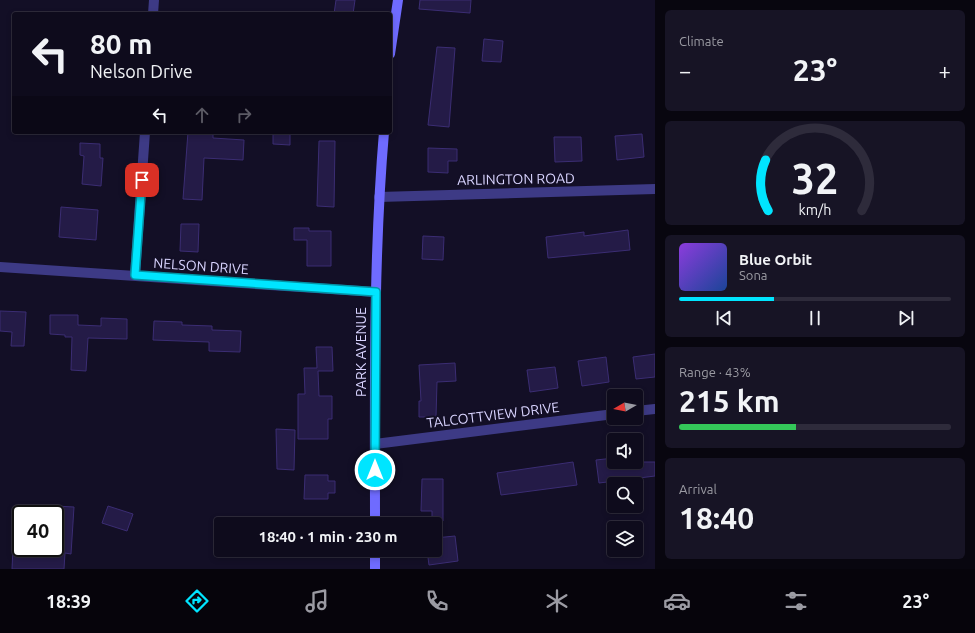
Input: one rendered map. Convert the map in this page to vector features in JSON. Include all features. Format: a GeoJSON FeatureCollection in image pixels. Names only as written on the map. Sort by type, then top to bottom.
{"type":"FeatureCollection","features":[{"type":"Feature","properties":{"kind":"street"},"geometry":{"type":"LineString","coordinates":[[153,12],[154,0]]}},
{"type":"Feature","properties":{"kind":"street"},"geometry":{"type":"LineString","coordinates":[[392,40],[398,0]]}},
{"type":"Feature","properties":{"kind":"street"},"geometry":{"type":"LineString","coordinates":[[135,275],[145,134]]}},
{"type":"Feature","properties":{"kind":"street","name":"PARK AVENUE"},"geometry":{"type":"LineString","coordinates":[[375,517],[376,292],[379,197],[384,134]]}},
{"type":"Feature","properties":{"kind":"street","name":"ARLINGTON ROAD"},"geometry":{"type":"LineString","coordinates":[[379,197],[655,189]]}},
{"type":"Feature","properties":{"kind":"street","name":"NELSON DRIVE"},"geometry":{"type":"LineString","coordinates":[[0,267],[376,292]]}},
{"type":"Feature","properties":{"kind":"street"},"geometry":{"type":"LineString","coordinates":[[643,410],[655,409]]}},
{"type":"Feature","properties":{"kind":"street","name":"TALCOTTVIEW DRIVE"},"geometry":{"type":"LineString","coordinates":[[375,444],[607,415]]}},
{"type":"Feature","properties":{"kind":"street"},"geometry":{"type":"LineString","coordinates":[[375,557],[375,569]]}},
{"type":"Feature","properties":{"kind":"building"},"geometry":{"type":"Polygon","coordinates":[[[336,0],[355,0],[353,12],[334,12],[336,0]]]}},
{"type":"Feature","properties":{"kind":"building"},"geometry":{"type":"Polygon","coordinates":[[[420,0],[471,0],[470,13],[419,9],[420,0]]]}},
{"type":"Feature","properties":{"kind":"building"},"geometry":{"type":"Polygon","coordinates":[[[484,39],[503,41],[501,62],[482,61],[484,39]]]}},
{"type":"Feature","properties":{"kind":"building"},"geometry":{"type":"Polygon","coordinates":[[[437,47],[455,48],[449,127],[428,125],[437,47]]]}},
{"type":"Feature","properties":{"kind":"building"},"geometry":{"type":"Polygon","coordinates":[[[188,134],[213,134],[213,138],[244,140],[243,160],[204,158],[202,200],[183,199],[188,134]]]}},
{"type":"Feature","properties":{"kind":"building"},"geometry":{"type":"Polygon","coordinates":[[[273,134],[290,134],[290,145],[273,144],[273,134]]]}},
{"type":"Feature","properties":{"kind":"building"},"geometry":{"type":"Polygon","coordinates":[[[642,134],[644,157],[617,160],[615,136],[642,134]]]}},
{"type":"Feature","properties":{"kind":"building"},"geometry":{"type":"Polygon","coordinates":[[[554,137],[581,137],[582,161],[555,162],[554,137]]]}},
{"type":"Feature","properties":{"kind":"building"},"geometry":{"type":"Polygon","coordinates":[[[319,141],[335,141],[334,207],[317,206],[319,141]]]}},
{"type":"Feature","properties":{"kind":"building"},"geometry":{"type":"Polygon","coordinates":[[[80,143],[100,144],[100,158],[103,158],[101,186],[82,184],[84,156],[80,155],[80,143]]]}},
{"type":"Feature","properties":{"kind":"building"},"geometry":{"type":"Polygon","coordinates":[[[428,148],[457,149],[457,161],[448,161],[448,173],[428,172],[428,148]]]}},
{"type":"Feature","properties":{"kind":"building"},"geometry":{"type":"Polygon","coordinates":[[[61,207],[98,210],[96,240],[59,237],[61,207]]]}},
{"type":"Feature","properties":{"kind":"building"},"geometry":{"type":"Polygon","coordinates":[[[181,224],[199,224],[198,252],[180,251],[181,224]]]}},
{"type":"Feature","properties":{"kind":"building"},"geometry":{"type":"Polygon","coordinates":[[[294,228],[309,228],[309,231],[331,231],[331,266],[307,266],[307,240],[294,240],[294,228]]]}},
{"type":"Feature","properties":{"kind":"building"},"geometry":{"type":"Polygon","coordinates":[[[628,230],[630,250],[548,258],[546,237],[584,232],[584,236],[628,230]]]}},
{"type":"Feature","properties":{"kind":"building"},"geometry":{"type":"Polygon","coordinates":[[[423,236],[444,237],[443,260],[422,259],[423,236]]]}},
{"type":"Feature","properties":{"kind":"building"},"geometry":{"type":"Polygon","coordinates":[[[0,311],[26,312],[24,346],[11,346],[12,332],[0,331],[0,311]]]}},
{"type":"Feature","properties":{"kind":"building"},"geometry":{"type":"Polygon","coordinates":[[[50,315],[78,315],[78,325],[101,326],[101,318],[127,319],[127,339],[88,338],[86,371],[71,370],[72,337],[50,334],[50,315]]]}},
{"type":"Feature","properties":{"kind":"building"},"geometry":{"type":"Polygon","coordinates":[[[154,321],[182,322],[182,325],[212,326],[212,330],[241,331],[240,352],[209,351],[209,342],[153,340],[154,321]]]}},
{"type":"Feature","properties":{"kind":"building"},"geometry":{"type":"Polygon","coordinates":[[[316,347],[332,347],[333,371],[318,371],[319,396],[332,396],[332,419],[328,419],[328,439],[298,439],[298,394],[305,394],[304,368],[317,368],[316,347]]]}},
{"type":"Feature","properties":{"kind":"building"},"geometry":{"type":"Polygon","coordinates":[[[655,354],[655,377],[636,379],[633,357],[655,354]]]}},
{"type":"Feature","properties":{"kind":"building"},"geometry":{"type":"Polygon","coordinates":[[[606,357],[609,382],[582,386],[578,361],[606,357]]]}},
{"type":"Feature","properties":{"kind":"building"},"geometry":{"type":"Polygon","coordinates":[[[455,363],[456,381],[437,382],[436,417],[419,417],[419,401],[421,401],[419,365],[455,363]]]}},
{"type":"Feature","properties":{"kind":"building"},"geometry":{"type":"Polygon","coordinates":[[[555,367],[558,388],[530,392],[527,370],[555,367]]]}},
{"type":"Feature","properties":{"kind":"building"},"geometry":{"type":"Polygon","coordinates":[[[276,429],[295,430],[294,470],[277,469],[276,429]]]}},
{"type":"Feature","properties":{"kind":"building"},"geometry":{"type":"Polygon","coordinates":[[[607,459],[607,469],[643,469],[643,462],[655,462],[655,476],[643,478],[607,477],[607,482],[599,483],[596,460],[607,459]]]}},
{"type":"Feature","properties":{"kind":"building"},"geometry":{"type":"Polygon","coordinates":[[[573,462],[577,485],[501,495],[497,473],[573,462]]]}},
{"type":"Feature","properties":{"kind":"building"},"geometry":{"type":"Polygon","coordinates":[[[305,475],[328,475],[328,481],[335,481],[335,493],[328,493],[328,499],[304,499],[305,475]]]}},
{"type":"Feature","properties":{"kind":"building"},"geometry":{"type":"Polygon","coordinates":[[[422,479],[443,479],[443,521],[442,517],[432,517],[432,511],[421,511],[422,479]]]}},
{"type":"Feature","properties":{"kind":"building"},"geometry":{"type":"Polygon","coordinates":[[[64,506],[74,507],[71,554],[65,553],[64,569],[12,569],[13,557],[64,557],[64,506]]]}},
{"type":"Feature","properties":{"kind":"building"},"geometry":{"type":"Polygon","coordinates":[[[108,506],[133,514],[127,531],[102,523],[108,506]]]}},
{"type":"Feature","properties":{"kind":"building"},"geometry":{"type":"Polygon","coordinates":[[[455,536],[458,561],[429,565],[428,557],[442,557],[442,537],[455,536]]]}},
{"type":"Feature","properties":{"kind":"route"},"geometry":{"type":"LineString","coordinates":[[142,180],[135,275],[376,292],[375,470]]}}]}
